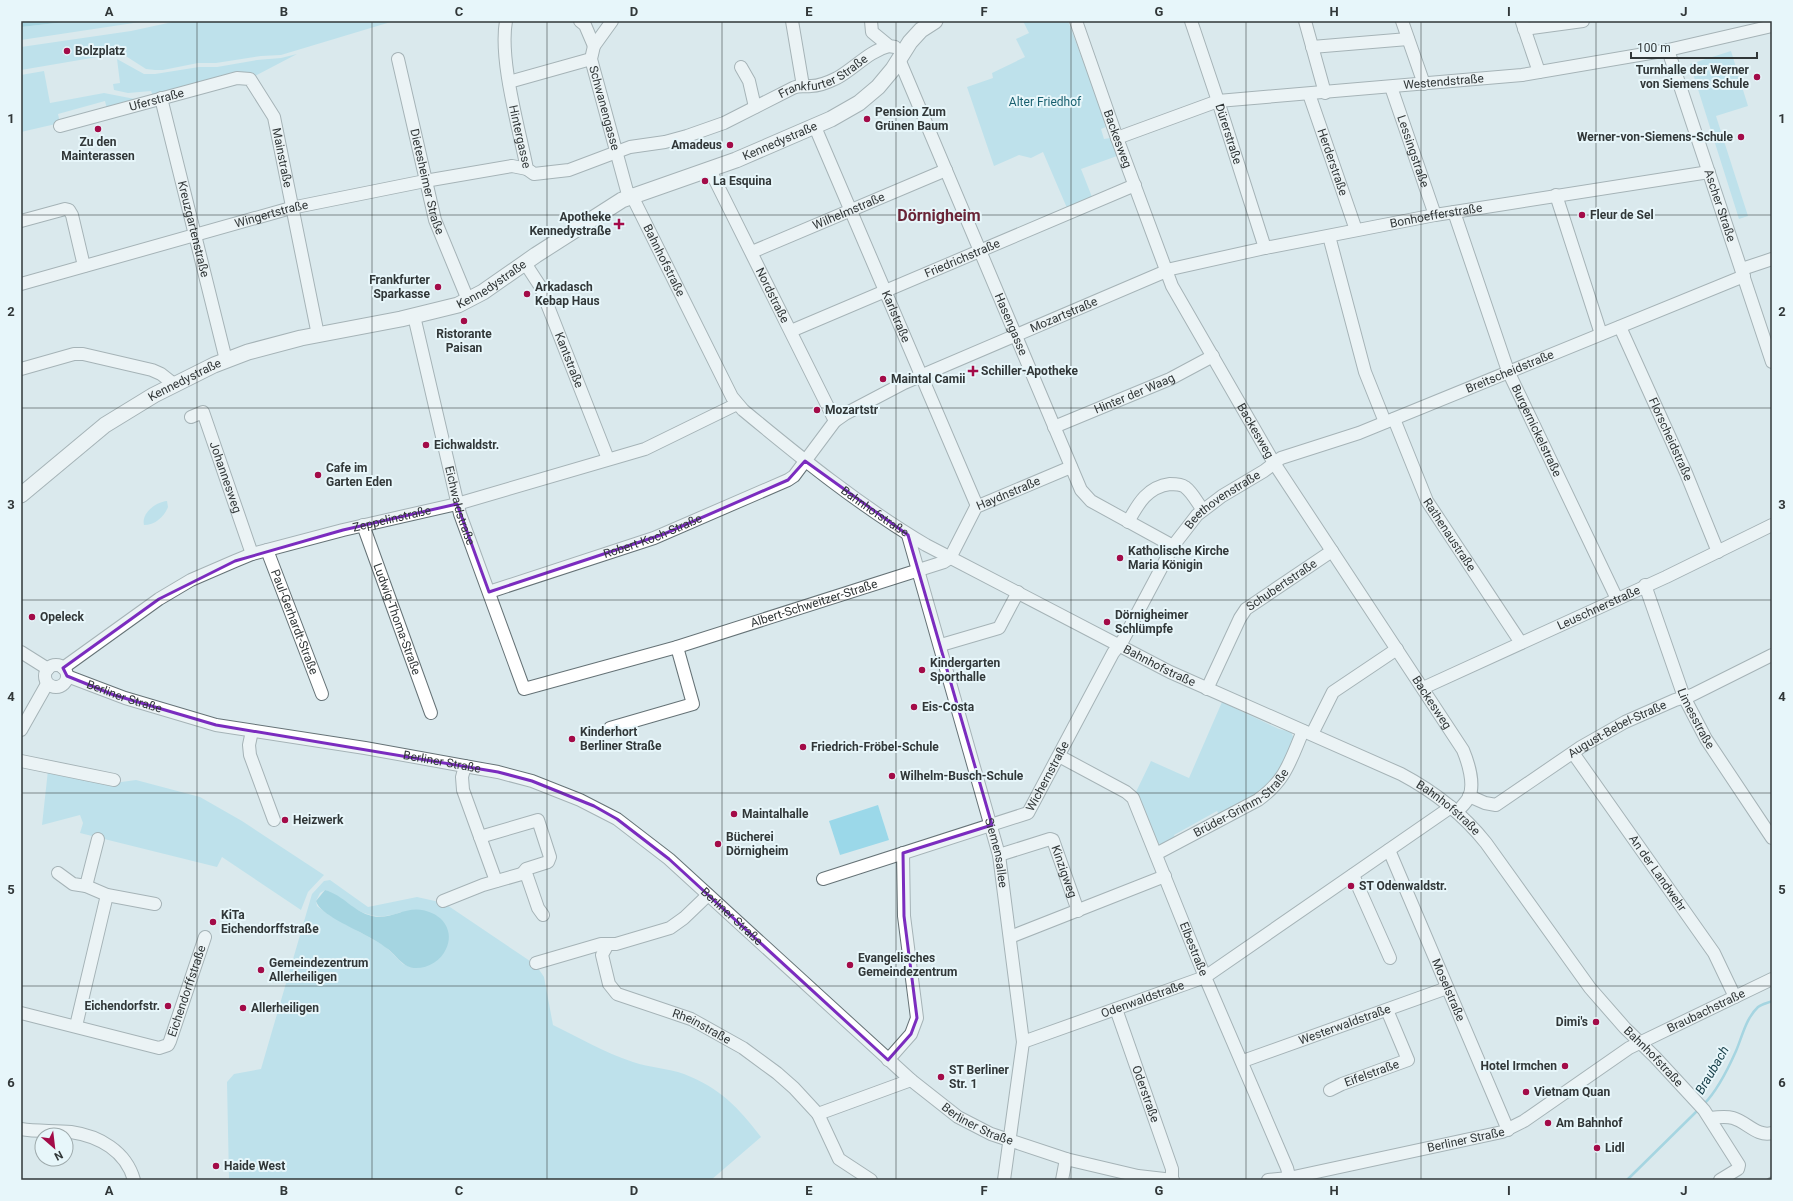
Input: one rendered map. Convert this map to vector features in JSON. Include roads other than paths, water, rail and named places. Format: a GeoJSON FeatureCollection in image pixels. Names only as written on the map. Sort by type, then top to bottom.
{"type":"FeatureCollection","features":[{"type":"Feature","properties":{"kind":"main road","name":"Kennedystraße"},"geometry":{"type":"LineString","coordinates":[[21,495],[105,425],[131,408],[226,360],[269,346],[449,308],[489,289],[525,263],[605,210],[632,196],[710,170],[842,114],[865,98],[888,76],[916,35],[935,21]]}},
{"type":"Feature","properties":{"kind":"street","name":"Hintergasse"},"geometry":{"type":"LineString","coordinates":[[506,21],[504,46],[509,82],[527,168],[534,174],[569,170],[617,152]]}},
{"type":"Feature","properties":{"kind":"street"},"geometry":{"type":"LineString","coordinates":[[580,21],[585,25],[594,46]]}},
{"type":"Feature","properties":{"kind":"street"},"geometry":{"type":"LineString","coordinates":[[594,46],[612,21]]}},
{"type":"Feature","properties":{"kind":"street"},"geometry":{"type":"LineString","coordinates":[[792,21],[802,86]]}},
{"type":"Feature","properties":{"kind":"street"},"geometry":{"type":"LineString","coordinates":[[871,21],[872,32],[902,55]]}},
{"type":"Feature","properties":{"kind":"street","name":"Backesweg"},"geometry":{"type":"LineString","coordinates":[[1076,21],[1117,138],[1172,286],[1274,463],[1463,750],[1471,780],[1471,790],[1469,796]]}},
{"type":"Feature","properties":{"kind":"street","name":"Dürerstraße"},"geometry":{"type":"LineString","coordinates":[[1191,21],[1265,248]]}},
{"type":"Feature","properties":{"kind":"street"},"geometry":{"type":"LineString","coordinates":[[1305,21],[1325,93]]}},
{"type":"Feature","properties":{"kind":"street"},"geometry":{"type":"LineString","coordinates":[[1402,21],[1424,84]]}},
{"type":"Feature","properties":{"kind":"street"},"geometry":{"type":"LineString","coordinates":[[1539,72],[1523,25],[1583,21]]}},
{"type":"Feature","properties":{"kind":"street","name":"Westendstraße"},"geometry":{"type":"LineString","coordinates":[[1117,138],[1218,101],[1515,76],[1668,50],[1772,26]]}},
{"type":"Feature","properties":{"kind":"street"},"geometry":{"type":"LineString","coordinates":[[1312,48],[1408,40]]}},
{"type":"Feature","properties":{"kind":"street","name":"Schwanengasse"},"geometry":{"type":"LineString","coordinates":[[594,46],[592,59],[627,191],[632,196]]}},
{"type":"Feature","properties":{"kind":"street","name":"Frankfurter Straße"},"geometry":{"type":"LineString","coordinates":[[617,152],[630,147],[665,142],[724,123],[792,88],[816,86],[829,82],[876,52],[890,46]]}},
{"type":"Feature","properties":{"kind":"street","name":"Ascher Straße"},"geometry":{"type":"LineString","coordinates":[[1668,50],[1772,362]]}},
{"type":"Feature","properties":{"kind":"street","name":"Hasengasse"},"geometry":{"type":"LineString","coordinates":[[902,55],[979,251],[1081,490],[1086,497],[1173,546]]}},
{"type":"Feature","properties":{"kind":"street"},"geometry":{"type":"LineString","coordinates":[[509,82],[592,59]]}},
{"type":"Feature","properties":{"kind":"street","name":"Dietesheimer Straße"},"geometry":{"type":"LineString","coordinates":[[398,60],[436,223],[468,300]]}},
{"type":"Feature","properties":{"kind":"street"},"geometry":{"type":"LineString","coordinates":[[741,67],[748,81],[755,107]]}},
{"type":"Feature","properties":{"kind":"street","name":"Uferstraße"},"geometry":{"type":"LineString","coordinates":[[60,126],[237,78],[248,78],[252,81]]}},
{"type":"Feature","properties":{"kind":"street","name":"Mainstraße"},"geometry":{"type":"LineString","coordinates":[[252,81],[274,117],[291,208],[318,335]]}},
{"type":"Feature","properties":{"kind":"street","name":"Lessingstraße"},"geometry":{"type":"LineString","coordinates":[[1391,87],[1435,215]]}},
{"type":"Feature","properties":{"kind":"street","name":"Herderstraße"},"geometry":{"type":"LineString","coordinates":[[1309,94],[1356,230]]}},
{"type":"Feature","properties":{"kind":"street","name":"Kreuzgartenstraße"},"geometry":{"type":"LineString","coordinates":[[161,98],[226,360]]}},
{"type":"Feature","properties":{"kind":"street","name":"Karlstraße"},"geometry":{"type":"LineString","coordinates":[[816,126],[977,506]]}},
{"type":"Feature","properties":{"kind":"street","name":"Wingertstraße"},"geometry":{"type":"LineString","coordinates":[[21,284],[291,208],[425,181],[512,166],[527,168]]}},
{"type":"Feature","properties":{"kind":"street","name":"Nordstraße"},"geometry":{"type":"LineString","coordinates":[[710,170],[835,421]]}},
{"type":"Feature","properties":{"kind":"street","name":"Wilhelmstraße"},"geometry":{"type":"LineString","coordinates":[[752,252],[946,170]]}},
{"type":"Feature","properties":{"kind":"street","name":"Bonhoefferstraße"},"geometry":{"type":"LineString","coordinates":[[1166,271],[1188,264],[1435,215],[1709,172]]}},
{"type":"Feature","properties":{"kind":"street","name":"Friedrichstraße"},"geometry":{"type":"LineString","coordinates":[[791,331],[1135,185]]}},
{"type":"Feature","properties":{"kind":"street"},"geometry":{"type":"LineString","coordinates":[[1559,195],[1601,334]]}},
{"type":"Feature","properties":{"kind":"street","name":"Bahnhofstraße"},"geometry":{"type":"LineString","coordinates":[[632,196],[732,397],[737,404],[805,461],[908,535],[950,558],[1018,592],[1118,646],[1207,690],[1308,732],[1416,782],[1454,810],[1478,832],[1492,850],[1590,988],[1625,1028],[1640,1042],[1703,1110],[1739,1165],[1738,1169],[1720,1180]]}},
{"type":"Feature","properties":{"kind":"street"},"geometry":{"type":"LineString","coordinates":[[21,221],[66,209],[69,210],[72,215],[84,266]]}},
{"type":"Feature","properties":{"kind":"street","name":"Burgernickelstraße"},"geometry":{"type":"LineString","coordinates":[[1454,212],[1508,371],[1617,599]]}},
{"type":"Feature","properties":{"kind":"street","name":"Rathenaustraße"},"geometry":{"type":"LineString","coordinates":[[1329,236],[1365,372],[1390,420],[1427,501],[1522,643]]}},
{"type":"Feature","properties":{"kind":"street","name":"Breitscheidstraße"},"geometry":{"type":"LineString","coordinates":[[1274,463],[1281,458],[1340,440],[1620,327],[1772,259]]}},
{"type":"Feature","properties":{"kind":"street","name":"Kantstraße"},"geometry":{"type":"LineString","coordinates":[[525,263],[540,286],[608,459]]}},
{"type":"Feature","properties":{"kind":"street","name":"Mozartstraße"},"geometry":{"type":"LineString","coordinates":[[805,461],[835,421],[904,383],[1166,271]]}},
{"type":"Feature","properties":{"kind":"street","name":"Eichwaldstraße"},"geometry":{"type":"LineString","coordinates":[[414,316],[457,504],[524,689]]}},
{"type":"Feature","properties":{"kind":"street","name":"Florscheidstraße"},"geometry":{"type":"LineString","coordinates":[[1620,327],[1686,473],[1718,552]]}},
{"type":"Feature","properties":{"kind":"street"},"geometry":{"type":"LineString","coordinates":[[21,369],[64,356],[82,354],[152,370],[161,374],[175,385]]}},
{"type":"Feature","properties":{"kind":"street","name":"Hinter der Waag"},"geometry":{"type":"LineString","coordinates":[[1054,427],[1170,379],[1213,356]]}},
{"type":"Feature","properties":{"kind":"street","name":"Zeppelinstraße"},"geometry":{"type":"LineString","coordinates":[[65,672],[159,599],[191,580],[252,554],[457,504],[645,449],[737,404]]}},
{"type":"Feature","properties":{"kind":"street","name":"Johannesweg"},"geometry":{"type":"LineString","coordinates":[[190,417],[203,412],[252,554]]}},
{"type":"Feature","properties":{"kind":"street","name":"Robert-Koch-Straße"},"geometry":{"type":"LineString","coordinates":[[489,592],[664,534],[788,480],[794,476],[805,461]]}},
{"type":"Feature","properties":{"kind":"street","name":"Beethovenstraße"},"geometry":{"type":"LineString","coordinates":[[1118,646],[1123,640],[1173,546],[1202,509],[1264,471],[1274,463]]}},
{"type":"Feature","properties":{"kind":"street","name":"Haydnstraße"},"geometry":{"type":"LineString","coordinates":[[950,558],[974,508],[1071,467]]}},
{"type":"Feature","properties":{"kind":"street"},"geometry":{"type":"LineString","coordinates":[[1128,522],[1144,496],[1161,486],[1169,484],[1180,484],[1185,487],[1202,509]]}},
{"type":"Feature","properties":{"kind":"street","name":"Leuschnerstraße"},"geometry":{"type":"LineString","coordinates":[[1423,688],[1718,552],[1772,525]]}},
{"type":"Feature","properties":{"kind":"street","name":"Ludwig-Thoma-Straße"},"geometry":{"type":"LineString","coordinates":[[363,526],[431,713]]}},
{"type":"Feature","properties":{"kind":"street","name":"Siemensallee"},"geometry":{"type":"LineString","coordinates":[[908,535],[941,645],[992,825],[999,855],[1023,1042],[1004,1180]]}},
{"type":"Feature","properties":{"kind":"street","name":"Paul-Gerhardt-Straße"},"geometry":{"type":"LineString","coordinates":[[267,550],[322,694]]}},
{"type":"Feature","properties":{"kind":"street","name":"Schubertstraße"},"geometry":{"type":"LineString","coordinates":[[1207,690],[1240,618],[1246,609],[1332,551]]}},
{"type":"Feature","properties":{"kind":"street","name":"Albert-Schweitzer-Straße"},"geometry":{"type":"LineString","coordinates":[[524,689],[677,647],[944,562],[950,558]]}},
{"type":"Feature","properties":{"kind":"street","name":"Limesstraße"},"geometry":{"type":"LineString","coordinates":[[1646,585],[1684,697],[1706,739],[1772,838]]}},
{"type":"Feature","properties":{"kind":"street"},"geometry":{"type":"LineString","coordinates":[[941,645],[999,628],[1018,592]]}},
{"type":"Feature","properties":{"kind":"street","name":"Wichernstraße"},"geometry":{"type":"LineString","coordinates":[[823,879],[1028,813],[1118,646]]}},
{"type":"Feature","properties":{"kind":"street"},"geometry":{"type":"LineString","coordinates":[[610,728],[693,704],[677,647]]}},
{"type":"Feature","properties":{"kind":"street","name":"Brüder-Grimm-Straße"},"geometry":{"type":"LineString","coordinates":[[1156,854],[1258,800],[1269,792],[1276,786],[1286,772],[1308,732],[1333,692],[1397,649]]}},
{"type":"Feature","properties":{"kind":"street"},"geometry":{"type":"LineString","coordinates":[[21,652],[48,669]]}},
{"type":"Feature","properties":{"kind":"street","name":"August-Bebel-Straße"},"geometry":{"type":"LineString","coordinates":[[1469,796],[1485,803],[1496,805],[1573,753],[1625,722],[1692,695],[1772,655]]}},
{"type":"Feature","properties":{"kind":"street"},"geometry":{"type":"LineString","coordinates":[[55,665],[65,672],[65,683],[59,687],[52,687],[47,684],[45,675],[48,669],[55,665]]}},
{"type":"Feature","properties":{"kind":"street","name":"Berliner Straße"},"geometry":{"type":"LineString","coordinates":[[65,672],[114,695],[216,725],[365,748],[465,766],[532,781],[601,810],[617,819],[654,846],[888,1060],[958,1117],[979,1129],[1010,1141],[1066,1159],[1138,1178],[1173,1180]]}},
{"type":"Feature","properties":{"kind":"street"},"geometry":{"type":"LineString","coordinates":[[21,730],[40,693],[47,684]]}},
{"type":"Feature","properties":{"kind":"street"},"geometry":{"type":"LineString","coordinates":[[252,731],[249,745],[250,755],[274,820]]}},
{"type":"Feature","properties":{"kind":"street","name":"An der Landwehr"},"geometry":{"type":"LineString","coordinates":[[1573,753],[1714,953],[1735,997]]}},
{"type":"Feature","properties":{"kind":"street","name":"Elbestraße"},"geometry":{"type":"LineString","coordinates":[[1059,756],[1130,794],[1135,802],[1205,977],[1243,1061],[1287,1168],[1290,1179]]}},
{"type":"Feature","properties":{"kind":"street"},"geometry":{"type":"LineString","coordinates":[[21,761],[114,780]]}},
{"type":"Feature","properties":{"kind":"street"},"geometry":{"type":"LineString","coordinates":[[465,766],[462,777],[463,790],[496,881]]}},
{"type":"Feature","properties":{"kind":"street"},"geometry":{"type":"LineString","coordinates":[[1454,810],[1469,796]]}},
{"type":"Feature","properties":{"kind":"street","name":"Odenwaldstraße"},"geometry":{"type":"LineString","coordinates":[[1023,1042],[1205,977],[1389,850],[1454,810]]}},
{"type":"Feature","properties":{"kind":"street"},"geometry":{"type":"LineString","coordinates":[[443,900],[496,881],[522,874],[526,869],[548,862],[550,857],[538,820],[480,837]]}},
{"type":"Feature","properties":{"kind":"street"},"geometry":{"type":"LineString","coordinates":[[86,886],[98,839]]}},
{"type":"Feature","properties":{"kind":"street","name":"Kinzigweg"},"geometry":{"type":"LineString","coordinates":[[999,855],[1050,839],[1053,840],[1078,911]]}},
{"type":"Feature","properties":{"kind":"street","name":"Moselstraße"},"geometry":{"type":"LineString","coordinates":[[1389,850],[1508,1130]]}},
{"type":"Feature","properties":{"kind":"street"},"geometry":{"type":"LineString","coordinates":[[888,1060],[911,1034],[918,1018],[904,916],[903,853]]}},
{"type":"Feature","properties":{"kind":"street"},"geometry":{"type":"LineString","coordinates":[[58,873],[73,884],[86,886],[107,895],[155,904]]}},
{"type":"Feature","properties":{"kind":"street"},"geometry":{"type":"LineString","coordinates":[[522,874],[527,876],[538,908],[543,914]]}},
{"type":"Feature","properties":{"kind":"street"},"geometry":{"type":"LineString","coordinates":[[1353,875],[1390,958]]}},
{"type":"Feature","properties":{"kind":"street"},"geometry":{"type":"LineString","coordinates":[[1010,937],[1164,876]]}},
{"type":"Feature","properties":{"kind":"street"},"geometry":{"type":"LineString","coordinates":[[76,1026],[107,895]]}},
{"type":"Feature","properties":{"kind":"street"},"geometry":{"type":"LineString","coordinates":[[536,963],[601,944],[616,944],[670,928],[684,918],[708,895]]}},
{"type":"Feature","properties":{"kind":"street","name":"Eichendorffstraße"},"geometry":{"type":"LineString","coordinates":[[21,1013],[159,1048],[168,1045],[205,937]]}},
{"type":"Feature","properties":{"kind":"street","name":"Rheinstraße"},"geometry":{"type":"LineString","coordinates":[[608,944],[602,955],[609,984],[614,992],[621,996],[649,1004],[691,1020],[724,1036],[777,1073],[794,1088],[818,1114],[839,1159],[871,1180]]}},
{"type":"Feature","properties":{"kind":"street","name":"Braubachstraße"},"geometry":{"type":"LineString","coordinates":[[1640,1042],[1772,979]]}},
{"type":"Feature","properties":{"kind":"street","name":"Westerwaldstraße"},"geometry":{"type":"LineString","coordinates":[[1243,1061],[1447,988]]}},
{"type":"Feature","properties":{"kind":"street","name":"Oderstraße"},"geometry":{"type":"LineString","coordinates":[[1116,1009],[1172,1169],[1173,1180]]}},
{"type":"Feature","properties":{"kind":"street","name":"Eifelstraße"},"geometry":{"type":"LineString","coordinates":[[1330,1090],[1342,1084],[1408,1060],[1387,1010]]}},
{"type":"Feature","properties":{"kind":"street","name":"Berliner Straße"},"geometry":{"type":"LineString","coordinates":[[1268,1180],[1290,1179],[1508,1130],[1524,1121],[1626,1050],[1640,1042]]}},
{"type":"Feature","properties":{"kind":"street"},"geometry":{"type":"LineString","coordinates":[[818,1114],[911,1080]]}},
{"type":"Feature","properties":{"kind":"street"},"geometry":{"type":"LineString","coordinates":[[1703,1110],[1720,1117],[1734,1118],[1758,1132],[1764,1134],[1772,1133]]}},
{"type":"Feature","properties":{"kind":"street"},"geometry":{"type":"LineString","coordinates":[[21,1129],[70,1132],[83,1134],[98,1140],[110,1146],[122,1156],[129,1166],[134,1180]]}},
{"type":"Feature","properties":{"kind":"street"},"geometry":{"type":"LineString","coordinates":[[1062,1180],[1066,1159]]}},
{"type":"Feature","properties":{"kind":"waterway","name":"Braubach"},"geometry":{"type":"LineString","coordinates":[[1704,1104],[1714,1092],[1726,1072],[1750,1017],[1758,1007],[1772,1001]]}},
{"type":"Feature","properties":{"kind":"waterway","name":"Braubach"},"geometry":{"type":"LineString","coordinates":[[1627,1180],[1699,1109]]}},
{"type":"Feature","properties":{"kind":"railway"},"geometry":{"type":"LineString","coordinates":[[1767,1180],[1772,1177]]}},
{"type":"Feature","properties":{"kind":"place","name":"Bolzplatz"},"geometry":{"type":"Point","coordinates":[67,51]}},
{"type":"Feature","properties":{"kind":"place","name":"Turnhalle der Werner von Siemens Schule"},"geometry":{"type":"Point","coordinates":[1757,77]}},
{"type":"Feature","properties":{"kind":"place","name":"Pension Zum Grünen Baum"},"geometry":{"type":"Point","coordinates":[867,119]}},
{"type":"Feature","properties":{"kind":"place","name":"Zu den Mainterassen"},"geometry":{"type":"Point","coordinates":[98,129]}},
{"type":"Feature","properties":{"kind":"place","name":"Werner-von-Siemens-Schule"},"geometry":{"type":"Point","coordinates":[1741,137]}},
{"type":"Feature","properties":{"kind":"place","name":"Amadeus"},"geometry":{"type":"Point","coordinates":[730,145]}},
{"type":"Feature","properties":{"kind":"place","name":"La Esquina"},"geometry":{"type":"Point","coordinates":[705,181]}},
{"type":"Feature","properties":{"kind":"place","name":"Fleur de Sel"},"geometry":{"type":"Point","coordinates":[1582,215]}},
{"type":"Feature","properties":{"kind":"place","name":"Apotheke Kennedystraße"},"geometry":{"type":"Point","coordinates":[619,224]}},
{"type":"Feature","properties":{"kind":"place","name":"Frankfurter Sparkasse"},"geometry":{"type":"Point","coordinates":[438,287]}},
{"type":"Feature","properties":{"kind":"place","name":"Arkadasch Kebap Haus"},"geometry":{"type":"Point","coordinates":[527,294]}},
{"type":"Feature","properties":{"kind":"place","name":"Ristorante Paisan"},"geometry":{"type":"Point","coordinates":[464,321]}},
{"type":"Feature","properties":{"kind":"place","name":"Schiller-Apotheke"},"geometry":{"type":"Point","coordinates":[973,371]}},
{"type":"Feature","properties":{"kind":"place","name":"Maintal Camii"},"geometry":{"type":"Point","coordinates":[883,379]}},
{"type":"Feature","properties":{"kind":"place","name":"Mozartstr"},"geometry":{"type":"Point","coordinates":[817,410]}},
{"type":"Feature","properties":{"kind":"place","name":"Eichwaldstr."},"geometry":{"type":"Point","coordinates":[426,445]}},
{"type":"Feature","properties":{"kind":"place","name":"Cafe im Garten Eden"},"geometry":{"type":"Point","coordinates":[318,475]}},
{"type":"Feature","properties":{"kind":"place","name":"Katholische Kirche Maria Königin"},"geometry":{"type":"Point","coordinates":[1120,558]}},
{"type":"Feature","properties":{"kind":"place","name":"Opeleck"},"geometry":{"type":"Point","coordinates":[32,617]}},
{"type":"Feature","properties":{"kind":"place","name":"Dörnigheimer Schlümpfe"},"geometry":{"type":"Point","coordinates":[1107,622]}},
{"type":"Feature","properties":{"kind":"place","name":"Kindergarten Sporthalle"},"geometry":{"type":"Point","coordinates":[922,670]}},
{"type":"Feature","properties":{"kind":"place","name":"Eis-Costa"},"geometry":{"type":"Point","coordinates":[914,707]}},
{"type":"Feature","properties":{"kind":"place","name":"Kinderhort Berliner Straße"},"geometry":{"type":"Point","coordinates":[572,739]}},
{"type":"Feature","properties":{"kind":"place","name":"Friedrich-Fröbel-Schule"},"geometry":{"type":"Point","coordinates":[803,747]}},
{"type":"Feature","properties":{"kind":"place","name":"Wilhelm-Busch-Schule"},"geometry":{"type":"Point","coordinates":[892,776]}},
{"type":"Feature","properties":{"kind":"place","name":"Maintalhalle"},"geometry":{"type":"Point","coordinates":[734,814]}},
{"type":"Feature","properties":{"kind":"place","name":"Heizwerk"},"geometry":{"type":"Point","coordinates":[285,820]}},
{"type":"Feature","properties":{"kind":"place","name":"Bücherei Dörnigheim"},"geometry":{"type":"Point","coordinates":[718,844]}},
{"type":"Feature","properties":{"kind":"place","name":"ST Odenwaldstr."},"geometry":{"type":"Point","coordinates":[1351,886]}},
{"type":"Feature","properties":{"kind":"place","name":"KiTa Eichendorffstraße"},"geometry":{"type":"Point","coordinates":[213,922]}},
{"type":"Feature","properties":{"kind":"place","name":"Evangelisches Gemeindezentrum"},"geometry":{"type":"Point","coordinates":[850,965]}},
{"type":"Feature","properties":{"kind":"place","name":"Gemeindezentrum Allerheiligen"},"geometry":{"type":"Point","coordinates":[261,970]}},
{"type":"Feature","properties":{"kind":"place","name":"Eichendorfstr."},"geometry":{"type":"Point","coordinates":[168,1006]}},
{"type":"Feature","properties":{"kind":"place","name":"Allerheiligen"},"geometry":{"type":"Point","coordinates":[243,1008]}},
{"type":"Feature","properties":{"kind":"place","name":"Dimi's"},"geometry":{"type":"Point","coordinates":[1596,1022]}},
{"type":"Feature","properties":{"kind":"place","name":"Hotel Irmchen"},"geometry":{"type":"Point","coordinates":[1565,1066]}},
{"type":"Feature","properties":{"kind":"place","name":"ST Berliner Str. 1"},"geometry":{"type":"Point","coordinates":[941,1077]}},
{"type":"Feature","properties":{"kind":"place","name":"Vietnam Quan"},"geometry":{"type":"Point","coordinates":[1526,1092]}},
{"type":"Feature","properties":{"kind":"place","name":"Am Bahnhof"},"geometry":{"type":"Point","coordinates":[1548,1123]}},
{"type":"Feature","properties":{"kind":"place","name":"Lidl"},"geometry":{"type":"Point","coordinates":[1597,1148]}},
{"type":"Feature","properties":{"kind":"place","name":"Haide West"},"geometry":{"type":"Point","coordinates":[216,1166]}},
{"type":"Feature","properties":{"kind":"district","name":"Dörnigheim"},"geometry":{"type":"Point","coordinates":[939,215]}},
{"type":"Feature","properties":{"kind":"park label","name":"Alter Friedhof"},"geometry":{"type":"Point","coordinates":[1045,102]}}]}
